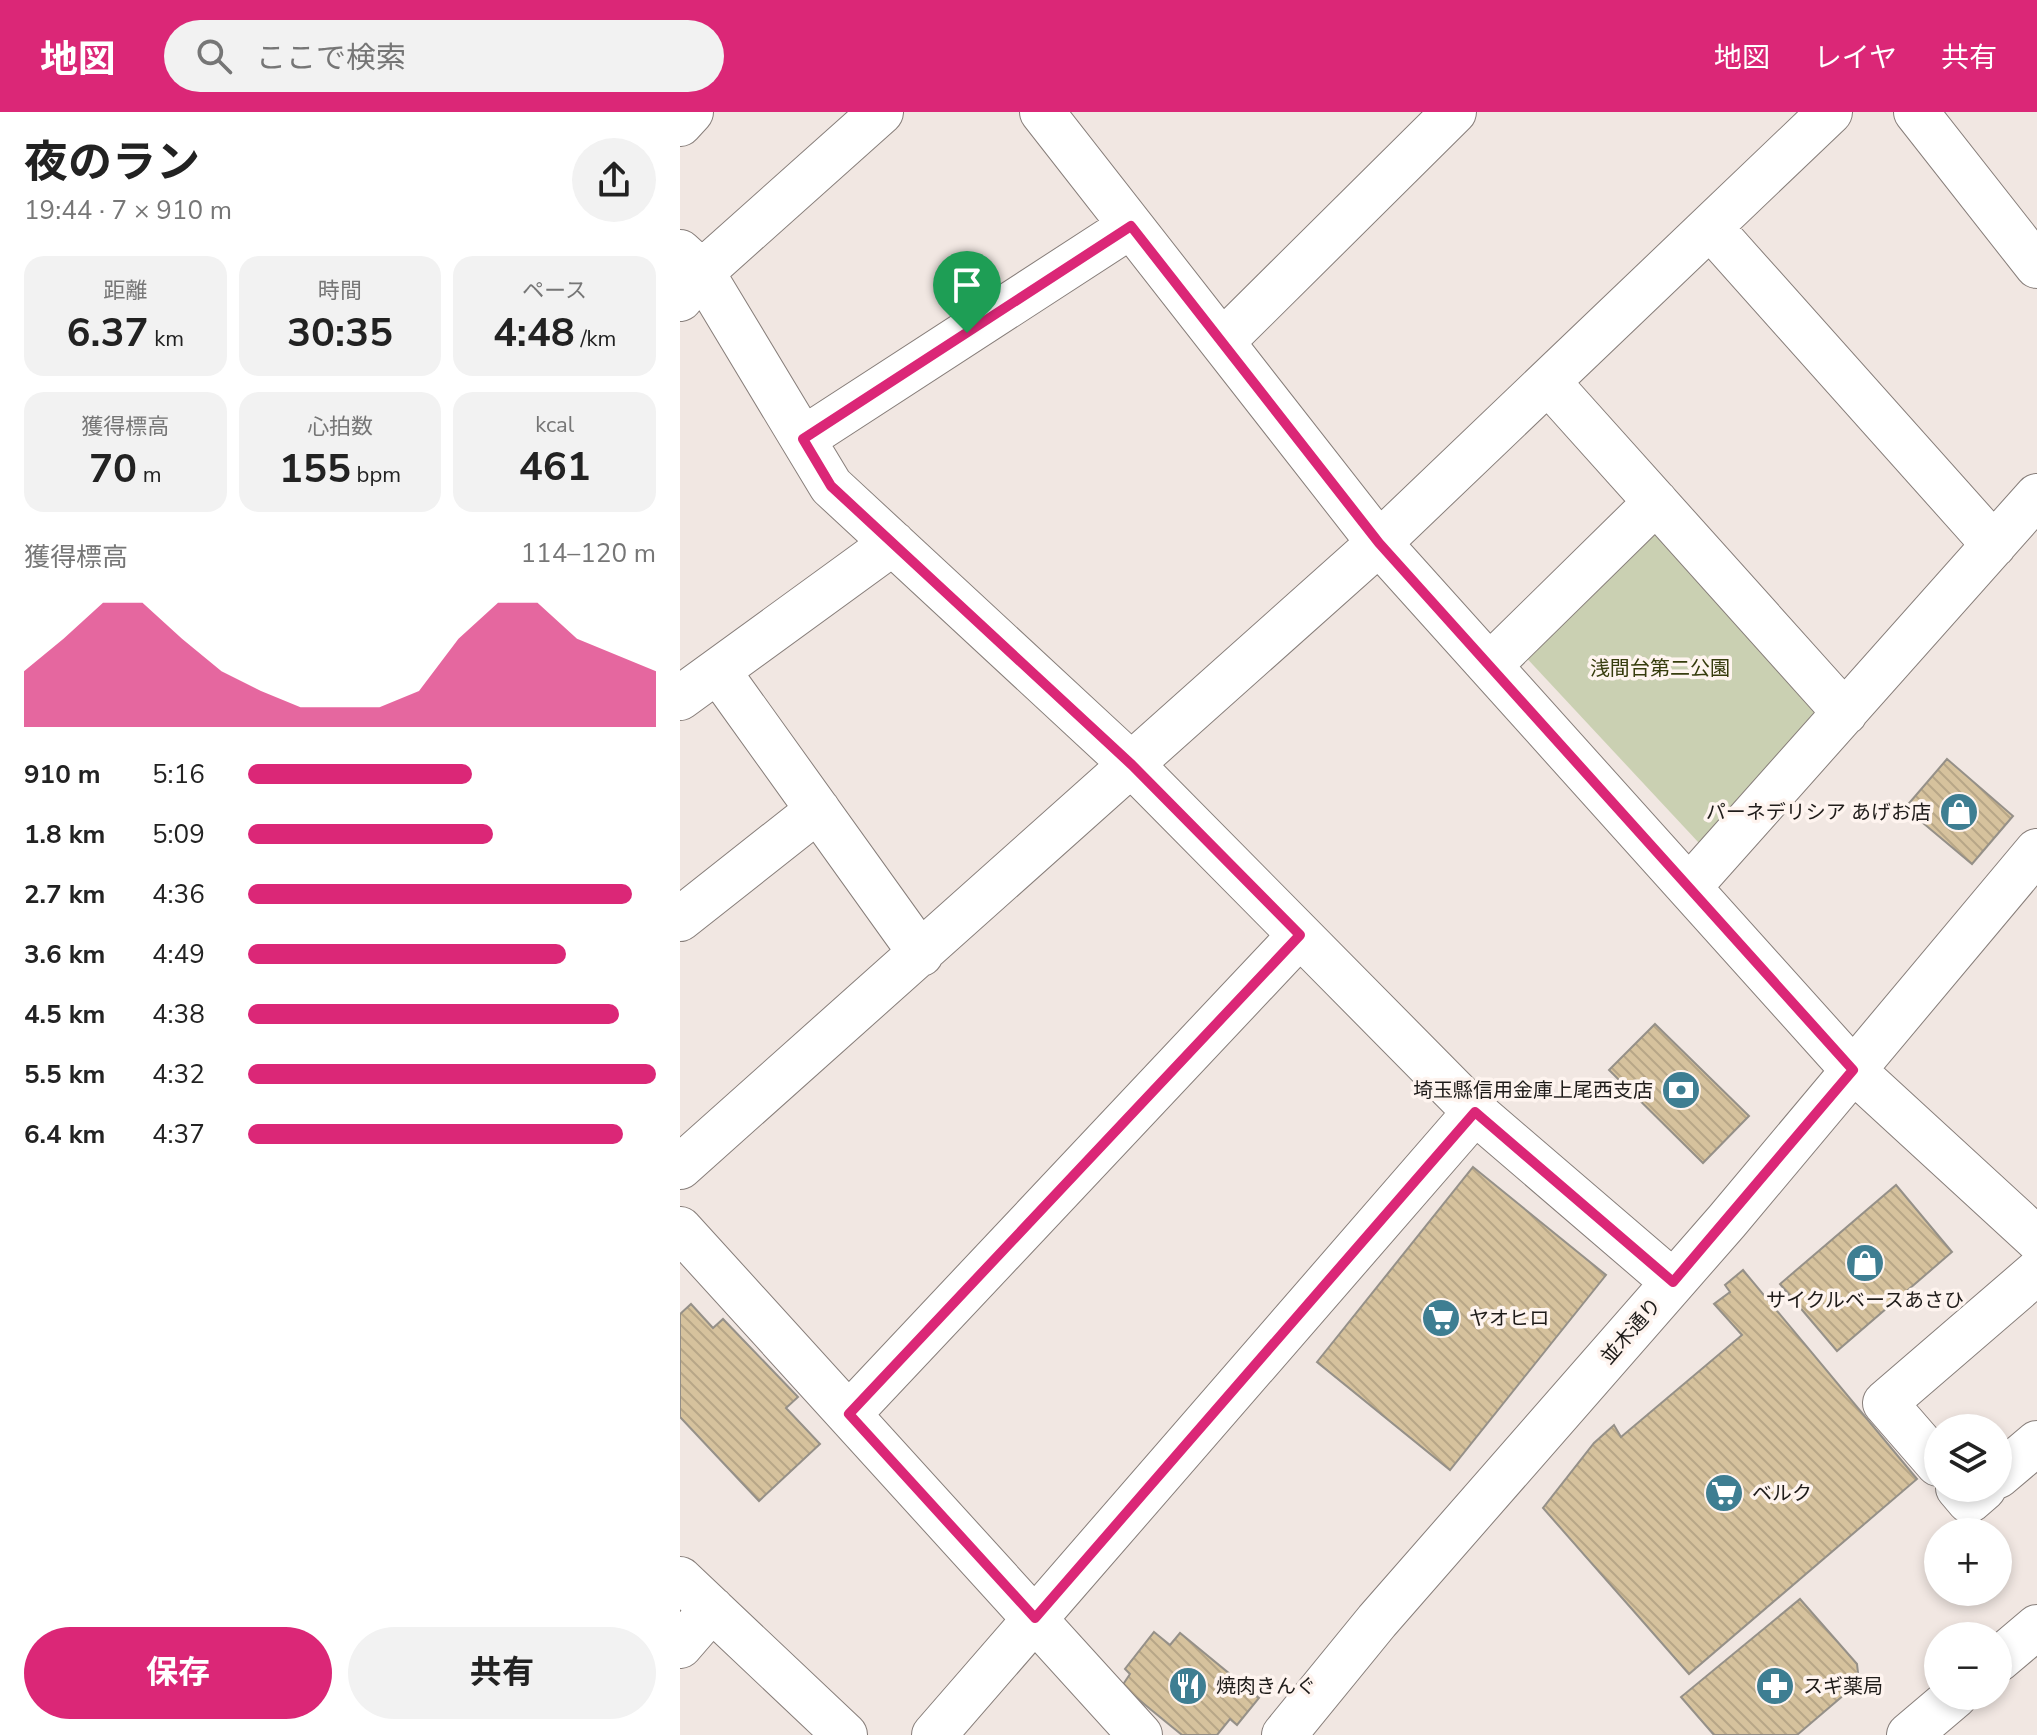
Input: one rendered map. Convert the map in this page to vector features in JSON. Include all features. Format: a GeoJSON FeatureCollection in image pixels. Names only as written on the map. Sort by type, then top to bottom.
{"type":"FeatureCollection","features":[{"type":"Feature","properties":{"kind":"street"},"geometry":{"type":"LineString","coordinates":[[680,124],[691,112]]}},
{"type":"Feature","properties":{"kind":"street"},"geometry":{"type":"LineString","coordinates":[[1042,112],[1379,543],[1853,1070],[2037,1238]]}},
{"type":"Feature","properties":{"kind":"street"},"geometry":{"type":"LineString","coordinates":[[1222,342],[1454,112]]}},
{"type":"Feature","properties":{"kind":"street"},"geometry":{"type":"LineString","coordinates":[[680,1167],[1379,543],[1830,112]]}},
{"type":"Feature","properties":{"kind":"street"},"geometry":{"type":"LineString","coordinates":[[1916,112],[2037,266]]}},
{"type":"Feature","properties":{"kind":"street"},"geometry":{"type":"LineString","coordinates":[[877,113],[687,275],[803,439],[831,486],[1132,765],[1475,1112],[1673,1282]]}},
{"type":"Feature","properties":{"kind":"street"},"geometry":{"type":"LineString","coordinates":[[803,439],[1131,226]]}},
{"type":"Feature","properties":{"kind":"street"},"geometry":{"type":"LineString","coordinates":[[1710,227],[1994,545]]}},
{"type":"Feature","properties":{"kind":"street"},"geometry":{"type":"LineString","coordinates":[[1548,382],[1845,713]]}},
{"type":"Feature","properties":{"kind":"street"},"geometry":{"type":"LineString","coordinates":[[1690,886],[2037,496]]}},
{"type":"Feature","properties":{"kind":"street"},"geometry":{"type":"LineString","coordinates":[[1490,665],[1656,502]]}},
{"type":"Feature","properties":{"kind":"street"},"geometry":{"type":"LineString","coordinates":[[680,698],[893,543]]}},
{"type":"Feature","properties":{"kind":"street"},"geometry":{"type":"LineString","coordinates":[[718,671],[921,954]]}},
{"type":"Feature","properties":{"kind":"street"},"geometry":{"type":"LineString","coordinates":[[680,919],[818,810]]}},
{"type":"Feature","properties":{"kind":"street","name":"並木通り"},"geometry":{"type":"LineString","coordinates":[[1284,1735],[1377,1621],[1673,1282],[2037,851]]}},
{"type":"Feature","properties":{"kind":"street"},"geometry":{"type":"LineString","coordinates":[[849,1414],[1300,935]]}},
{"type":"Feature","properties":{"kind":"street"},"geometry":{"type":"LineString","coordinates":[[934,1735],[1475,1112]]}},
{"type":"Feature","properties":{"kind":"street"},"geometry":{"type":"LineString","coordinates":[[680,1229],[1140,1735]]}},
{"type":"Feature","properties":{"kind":"street"},"geometry":{"type":"LineString","coordinates":[[1924,1448],[1885,1403],[2037,1272]]}},
{"type":"Feature","properties":{"kind":"street"},"geometry":{"type":"LineString","coordinates":[[2012,1464],[2037,1443]]}},
{"type":"Feature","properties":{"kind":"street"},"geometry":{"type":"LineString","coordinates":[[680,1579],[845,1735]]}},
{"type":"Feature","properties":{"kind":"street"},"geometry":{"type":"LineString","coordinates":[[680,1646],[712,1609]]}},
{"type":"Feature","properties":{"kind":"street"},"geometry":{"type":"LineString","coordinates":[[2012,1648],[2037,1627]]}},
{"type":"Feature","properties":{"kind":"street"},"geometry":{"type":"LineString","coordinates":[[1909,1735],[1938,1710]]}},
{"type":"Feature","properties":{"kind":"green space","name":"浅間台第二公園"},"geometry":{"type":"Polygon","coordinates":[[[1651,520],[1818,713],[1699,843],[1519,650],[1651,520]]]}},
{"type":"Feature","properties":{"kind":"building","name":"パーネデリシア あげお店"},"geometry":{"type":"Polygon","coordinates":[[[1947,759],[2013,816],[1972,864],[1905,808],[1947,759]]]}},
{"type":"Feature","properties":{"kind":"building"},"geometry":{"type":"Polygon","coordinates":[[[1655,1024],[1749,1116],[1703,1163],[1609,1070],[1655,1024]]]}},
{"type":"Feature","properties":{"kind":"building"},"geometry":{"type":"Polygon","coordinates":[[[1473,1167],[1606,1275],[1450,1470],[1317,1362],[1473,1167]]]}},
{"type":"Feature","properties":{"kind":"building"},"geometry":{"type":"Polygon","coordinates":[[[1896,1185],[1952,1252],[1837,1351],[1780,1284],[1896,1185]]]}},
{"type":"Feature","properties":{"kind":"building"},"geometry":{"type":"Polygon","coordinates":[[[1743,1270],[1917,1479],[1689,1674],[1543,1508],[1594,1443],[1614,1425],[1621,1437],[1742,1335],[1714,1304],[1730,1292],[1725,1285],[1743,1270]]]}},
{"type":"Feature","properties":{"kind":"building"},"geometry":{"type":"Polygon","coordinates":[[[691,1304],[713,1328],[723,1319],[798,1397],[786,1408],[820,1444],[759,1501],[680,1417],[680,1314],[691,1304]]]}},
{"type":"Feature","properties":{"kind":"building"},"geometry":{"type":"Polygon","coordinates":[[[1800,1599],[1857,1664],[1859,1682],[1797,1735],[1714,1735],[1681,1697],[1800,1599]]]}},
{"type":"Feature","properties":{"kind":"building"},"geometry":{"type":"Polygon","coordinates":[[[1154,1632],[1170,1645],[1180,1633],[1259,1698],[1237,1725],[1230,1719],[1217,1735],[1182,1735],[1122,1686],[1130,1674],[1125,1669],[1154,1632]]]}},
{"type":"Feature","properties":{"kind":"place","name":"パーネデリシア あげお店"},"geometry":{"type":"Point","coordinates":[1959,812]}},
{"type":"Feature","properties":{"kind":"place","name":"埼玉縣信用金庫上尾西支店"},"geometry":{"type":"Point","coordinates":[1681,1090]}},
{"type":"Feature","properties":{"kind":"place","name":"サイクルベースあさひ"},"geometry":{"type":"Point","coordinates":[1865,1263]}},
{"type":"Feature","properties":{"kind":"place","name":"ヤオヒロ"},"geometry":{"type":"Point","coordinates":[1441,1318]}},
{"type":"Feature","properties":{"kind":"place","name":"ベルク"},"geometry":{"type":"Point","coordinates":[1724,1493]}},
{"type":"Feature","properties":{"kind":"place","name":"焼肉きんぐ"},"geometry":{"type":"Point","coordinates":[1188,1686]}},
{"type":"Feature","properties":{"kind":"place","name":"スギ薬局"},"geometry":{"type":"Point","coordinates":[1775,1686]}},
{"type":"Feature","properties":{"kind":"route"},"geometry":{"type":"LineString","coordinates":[[1131,226],[1379,543],[1853,1070],[1673,1282],[1475,1112],[1035,1618],[849,1414],[1300,935],[1132,765],[831,486],[803,439],[967,333],[1131,226]]}}]}
